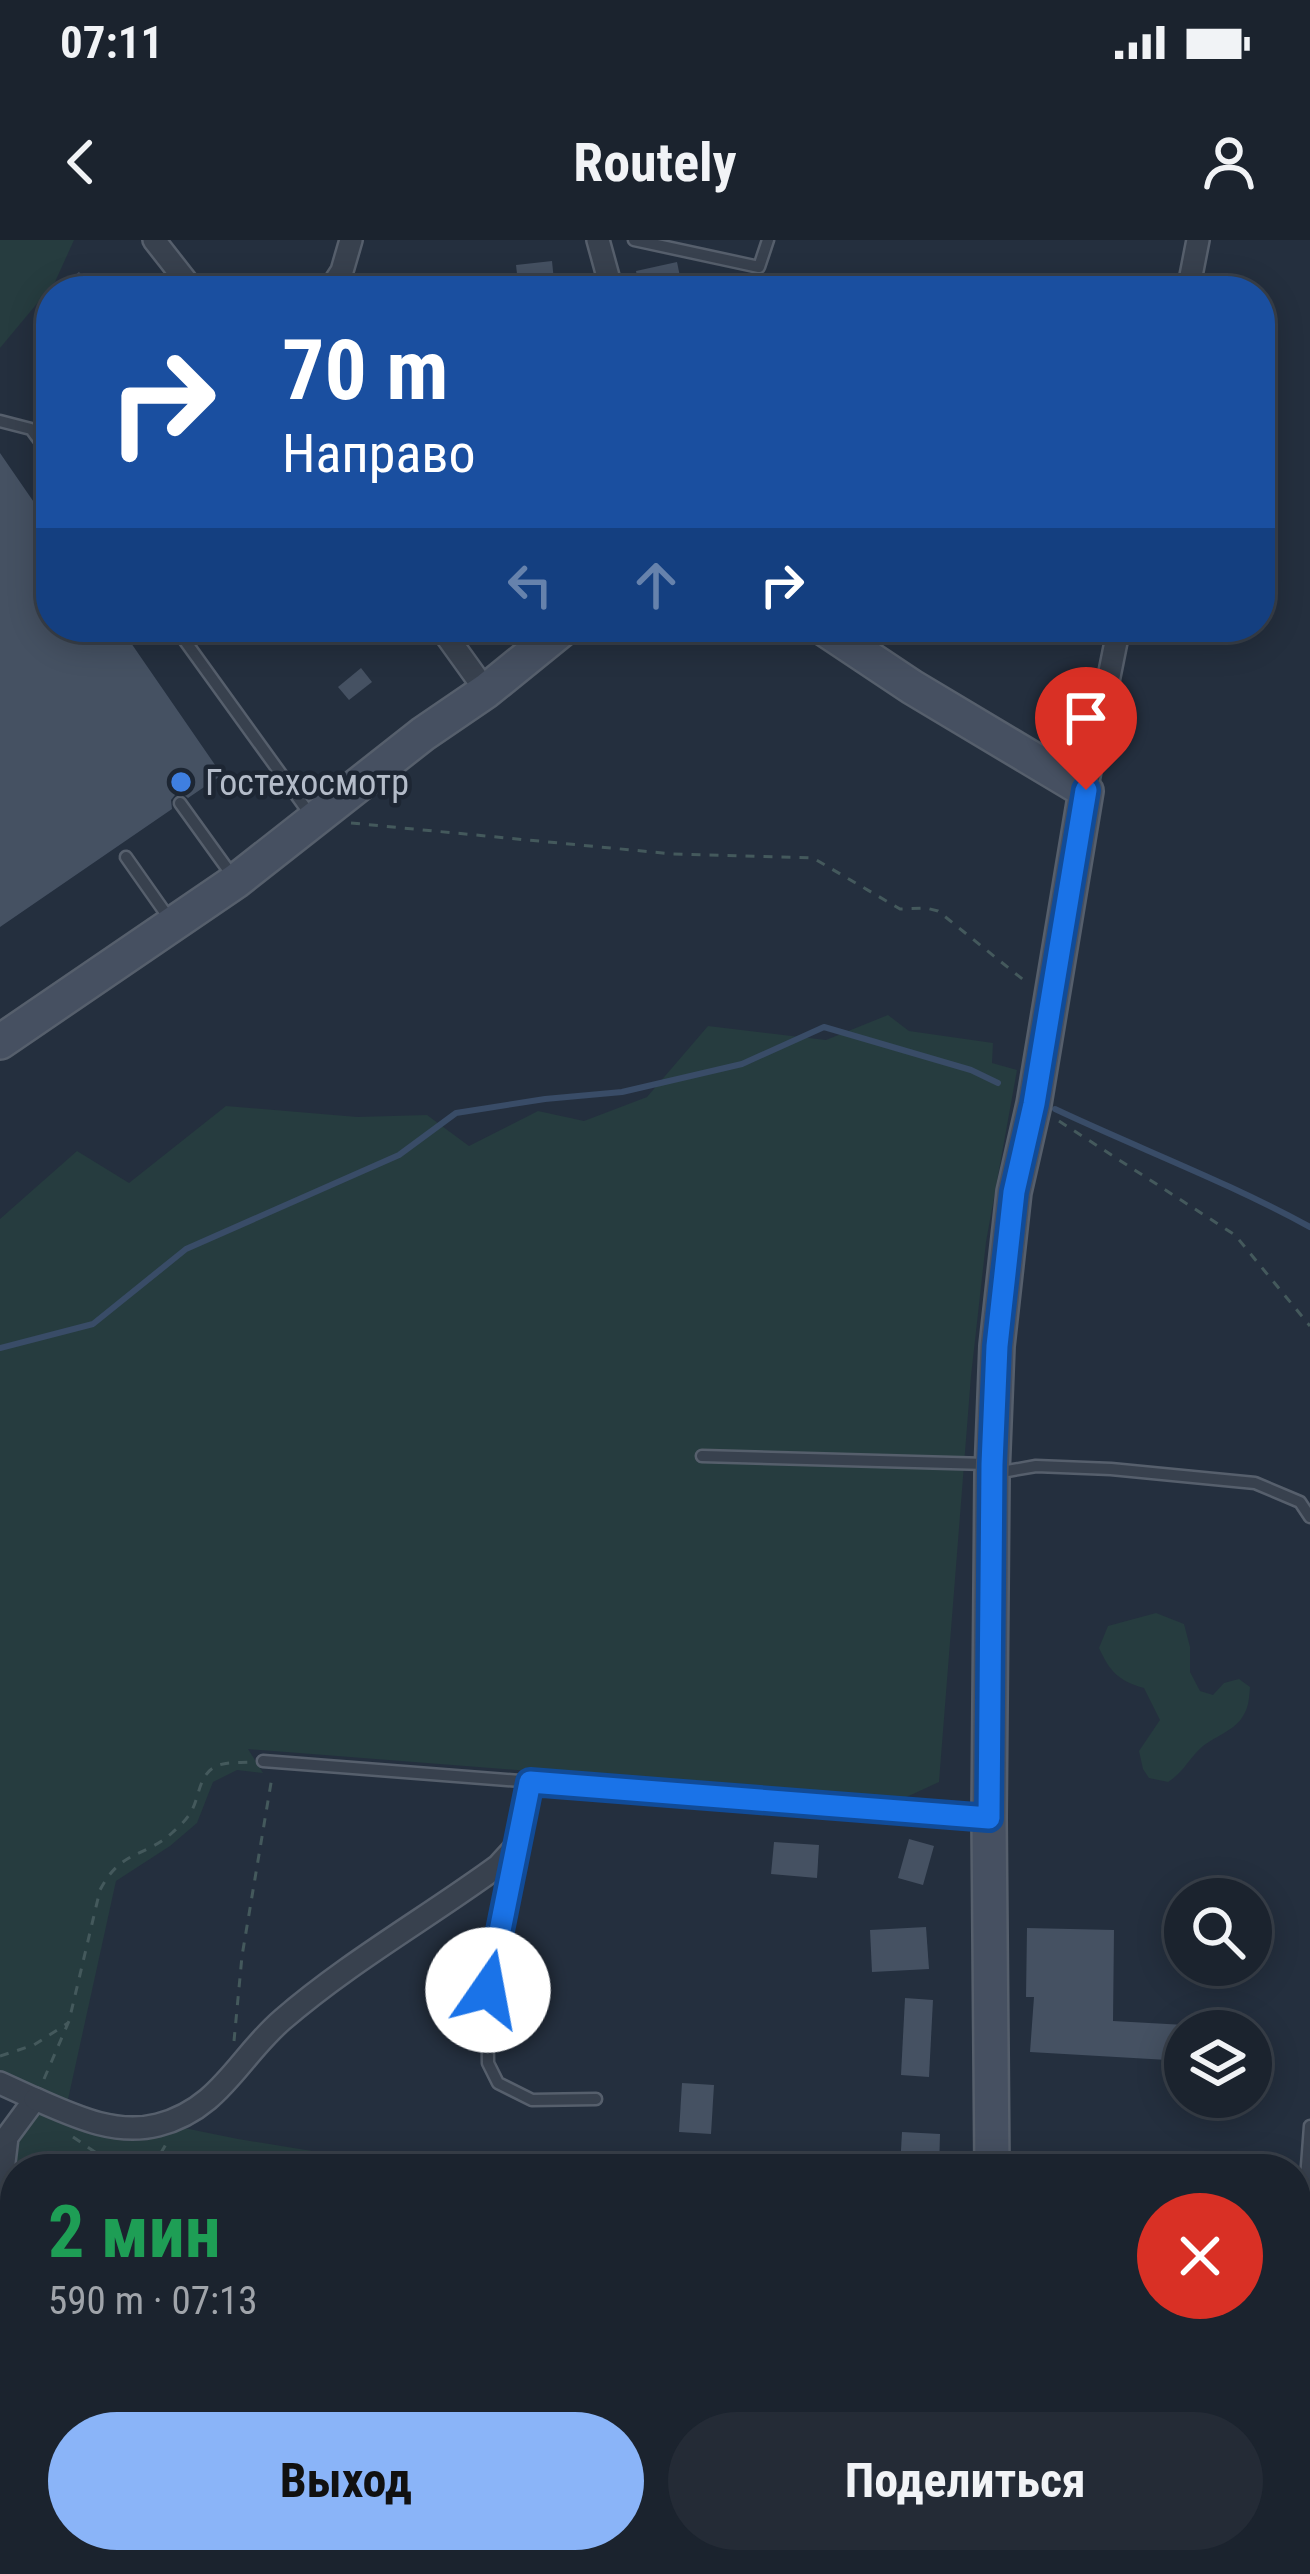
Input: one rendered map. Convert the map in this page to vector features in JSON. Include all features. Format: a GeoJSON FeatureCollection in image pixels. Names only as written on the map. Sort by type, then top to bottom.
{"type":"FeatureCollection","features":[{"type":"Feature","properties":{"kind":"street"},"geometry":{"type":"LineString","coordinates":[[154,240],[182,276]]}},
{"type":"Feature","properties":{"kind":"street"},"geometry":{"type":"LineString","coordinates":[[339,276],[350,240]]}},
{"type":"Feature","properties":{"kind":"street"},"geometry":{"type":"LineString","coordinates":[[598,240],[608,276]]}},
{"type":"Feature","properties":{"kind":"street"},"geometry":{"type":"LineString","coordinates":[[1192,276],[1198,240]]}},
{"type":"Feature","properties":{"kind":"street"},"geometry":{"type":"LineString","coordinates":[[451,642],[486,691]]}},
{"type":"Feature","properties":{"kind":"street"},"geometry":{"type":"LineString","coordinates":[[0,1042],[236,880],[546,642]]}},
{"type":"Feature","properties":{"kind":"street"},"geometry":{"type":"LineString","coordinates":[[845,642],[1086,790]]}},
{"type":"Feature","properties":{"kind":"street"},"geometry":{"type":"LineString","coordinates":[[992,2154],[989,1818],[997,1346],[1014,1192],[1034,1104],[1086,790],[1116,642]]}},
{"type":"Feature","properties":{"kind":"street"},"geometry":{"type":"LineString","coordinates":[[0,2084],[87,2121],[133,2129],[181,2117],[216,2095],[281,2020],[499,1866],[519,1843]]}},
{"type":"Feature","properties":{"kind":"street"},"geometry":{"type":"LineString","coordinates":[[5,2154],[7,2137],[35,2099]]}},
{"type":"Feature","properties":{"kind":"lane"},"geometry":{"type":"LineString","coordinates":[[634,240],[759,267],[768,240]]}},
{"type":"Feature","properties":{"kind":"lane"},"geometry":{"type":"LineString","coordinates":[[0,421],[32,429],[36,435]]}},
{"type":"Feature","properties":{"kind":"lane"},"geometry":{"type":"LineString","coordinates":[[186,642],[314,820]]}},
{"type":"Feature","properties":{"kind":"lane"},"geometry":{"type":"LineString","coordinates":[[180,803],[236,880]]}},
{"type":"Feature","properties":{"kind":"lane"},"geometry":{"type":"LineString","coordinates":[[126,857],[173,924]]}},
{"type":"Feature","properties":{"kind":"lane"},"geometry":{"type":"LineString","coordinates":[[702,1456],[992,1469],[1036,1466],[1255,1484],[1300,1502],[1310,1517]]}},
{"type":"Feature","properties":{"kind":"lane"},"geometry":{"type":"LineString","coordinates":[[269,1761],[989,1818]]}},
{"type":"Feature","properties":{"kind":"lane"},"geometry":{"type":"LineString","coordinates":[[530,1782],[488,1990],[488,2063],[498,2083],[532,2101],[596,2099]]}},
{"type":"Feature","properties":{"kind":"path"},"geometry":{"type":"LineString","coordinates":[[314,820],[673,854],[813,858],[900,909],[938,911],[1051,1002]]}},
{"type":"Feature","properties":{"kind":"path"},"geometry":{"type":"LineString","coordinates":[[1034,1104],[1235,1235],[1310,1326]]}},
{"type":"Feature","properties":{"kind":"path"},"geometry":{"type":"LineString","coordinates":[[35,2099],[70,2021],[100,1890],[113,1868],[160,1841],[191,1814],[209,1771],[227,1763],[269,1761],[230,2078]]}},
{"type":"Feature","properties":{"kind":"path"},"geometry":{"type":"LineString","coordinates":[[0,2056],[34,2045],[70,2021]]}},
{"type":"Feature","properties":{"kind":"green space"},"geometry":{"type":"Polygon","coordinates":[[[0,240],[74,240],[58,276],[36,276],[36,305],[0,348],[0,240]]]}},
{"type":"Feature","properties":{"kind":"green space"},"geometry":{"type":"Polygon","coordinates":[[[888,1015],[909,1031],[993,1043],[992,1063],[1017,1070],[986,1242],[971,1376],[939,1782],[900,1800],[248,1749],[263,1773],[237,1770],[213,1782],[197,1823],[116,1881],[67,2104],[330,2154],[13,2154],[17,2092],[0,2088],[0,1219],[77,1151],[129,1183],[226,1106],[357,1117],[427,1115],[469,1146],[538,1111],[584,1121],[647,1097],[708,1026],[826,1040],[888,1015]]]}},
{"type":"Feature","properties":{"kind":"green space"},"geometry":{"type":"Polygon","coordinates":[[[1156,1613],[1184,1624],[1190,1672],[1200,1691],[1213,1695],[1224,1683],[1239,1679],[1250,1687],[1240,1721],[1203,1746],[1168,1782],[1149,1778],[1143,1769],[1139,1751],[1160,1720],[1144,1688],[1116,1674],[1099,1648],[1108,1626],[1156,1613]]]}},
{"type":"Feature","properties":{"kind":"building"},"geometry":{"type":"Polygon","coordinates":[[[552,261],[554,276],[517,276],[516,265],[552,261]]]}},
{"type":"Feature","properties":{"kind":"building"},"geometry":{"type":"Polygon","coordinates":[[[677,262],[680,276],[637,276],[636,271],[677,262]]]}},
{"type":"Feature","properties":{"kind":"building"},"geometry":{"type":"Polygon","coordinates":[[[0,453],[36,505],[36,642],[130,642],[222,775],[188,798],[175,795],[172,809],[0,927],[0,453]]]}},
{"type":"Feature","properties":{"kind":"building"},"geometry":{"type":"Polygon","coordinates":[[[361,668],[372,682],[349,700],[338,687],[361,668]]]}},
{"type":"Feature","properties":{"kind":"building"},"geometry":{"type":"Polygon","coordinates":[[[909,1839],[934,1846],[923,1885],[898,1878],[909,1839]]]}},
{"type":"Feature","properties":{"kind":"building"},"geometry":{"type":"Polygon","coordinates":[[[774,1842],[819,1845],[817,1878],[771,1874],[774,1842]]]}},
{"type":"Feature","properties":{"kind":"building"},"geometry":{"type":"Polygon","coordinates":[[[926,1927],[929,1969],[872,1972],[870,1930],[926,1927]]]}},
{"type":"Feature","properties":{"kind":"building"},"geometry":{"type":"Polygon","coordinates":[[[1027,1928],[1114,1930],[1113,2021],[1164,2024],[1164,2060],[1030,2052],[1034,1997],[1026,1997],[1027,1928]]]}},
{"type":"Feature","properties":{"kind":"building"},"geometry":{"type":"Polygon","coordinates":[[[905,1998],[933,2000],[929,2077],[901,2075],[905,1998]]]}},
{"type":"Feature","properties":{"kind":"building"},"geometry":{"type":"Polygon","coordinates":[[[682,2083],[714,2085],[711,2134],[679,2132],[682,2083]]]}},
{"type":"Feature","properties":{"kind":"building"},"geometry":{"type":"Polygon","coordinates":[[[902,2132],[940,2134],[939,2154],[901,2154],[902,2132]]]}},
{"type":"Feature","properties":{"kind":"waterway"},"geometry":{"type":"LineString","coordinates":[[0,1348],[93,1324],[186,1249],[399,1155],[456,1113],[622,1092],[742,1064],[824,1027],[971,1070],[998,1083]]}},
{"type":"Feature","properties":{"kind":"waterway"},"geometry":{"type":"LineString","coordinates":[[1055,1109],[1310,1227]]}},
{"type":"Feature","properties":{"kind":"place","name":"Гостехосмотр"},"geometry":{"type":"Point","coordinates":[181,782]}},
{"type":"Feature","properties":{"kind":"route"},"geometry":{"type":"LineString","coordinates":[[488,1990],[530,1782],[989,1818],[997,1346],[1014,1192],[1034,1104],[1086,790]]}}]}
